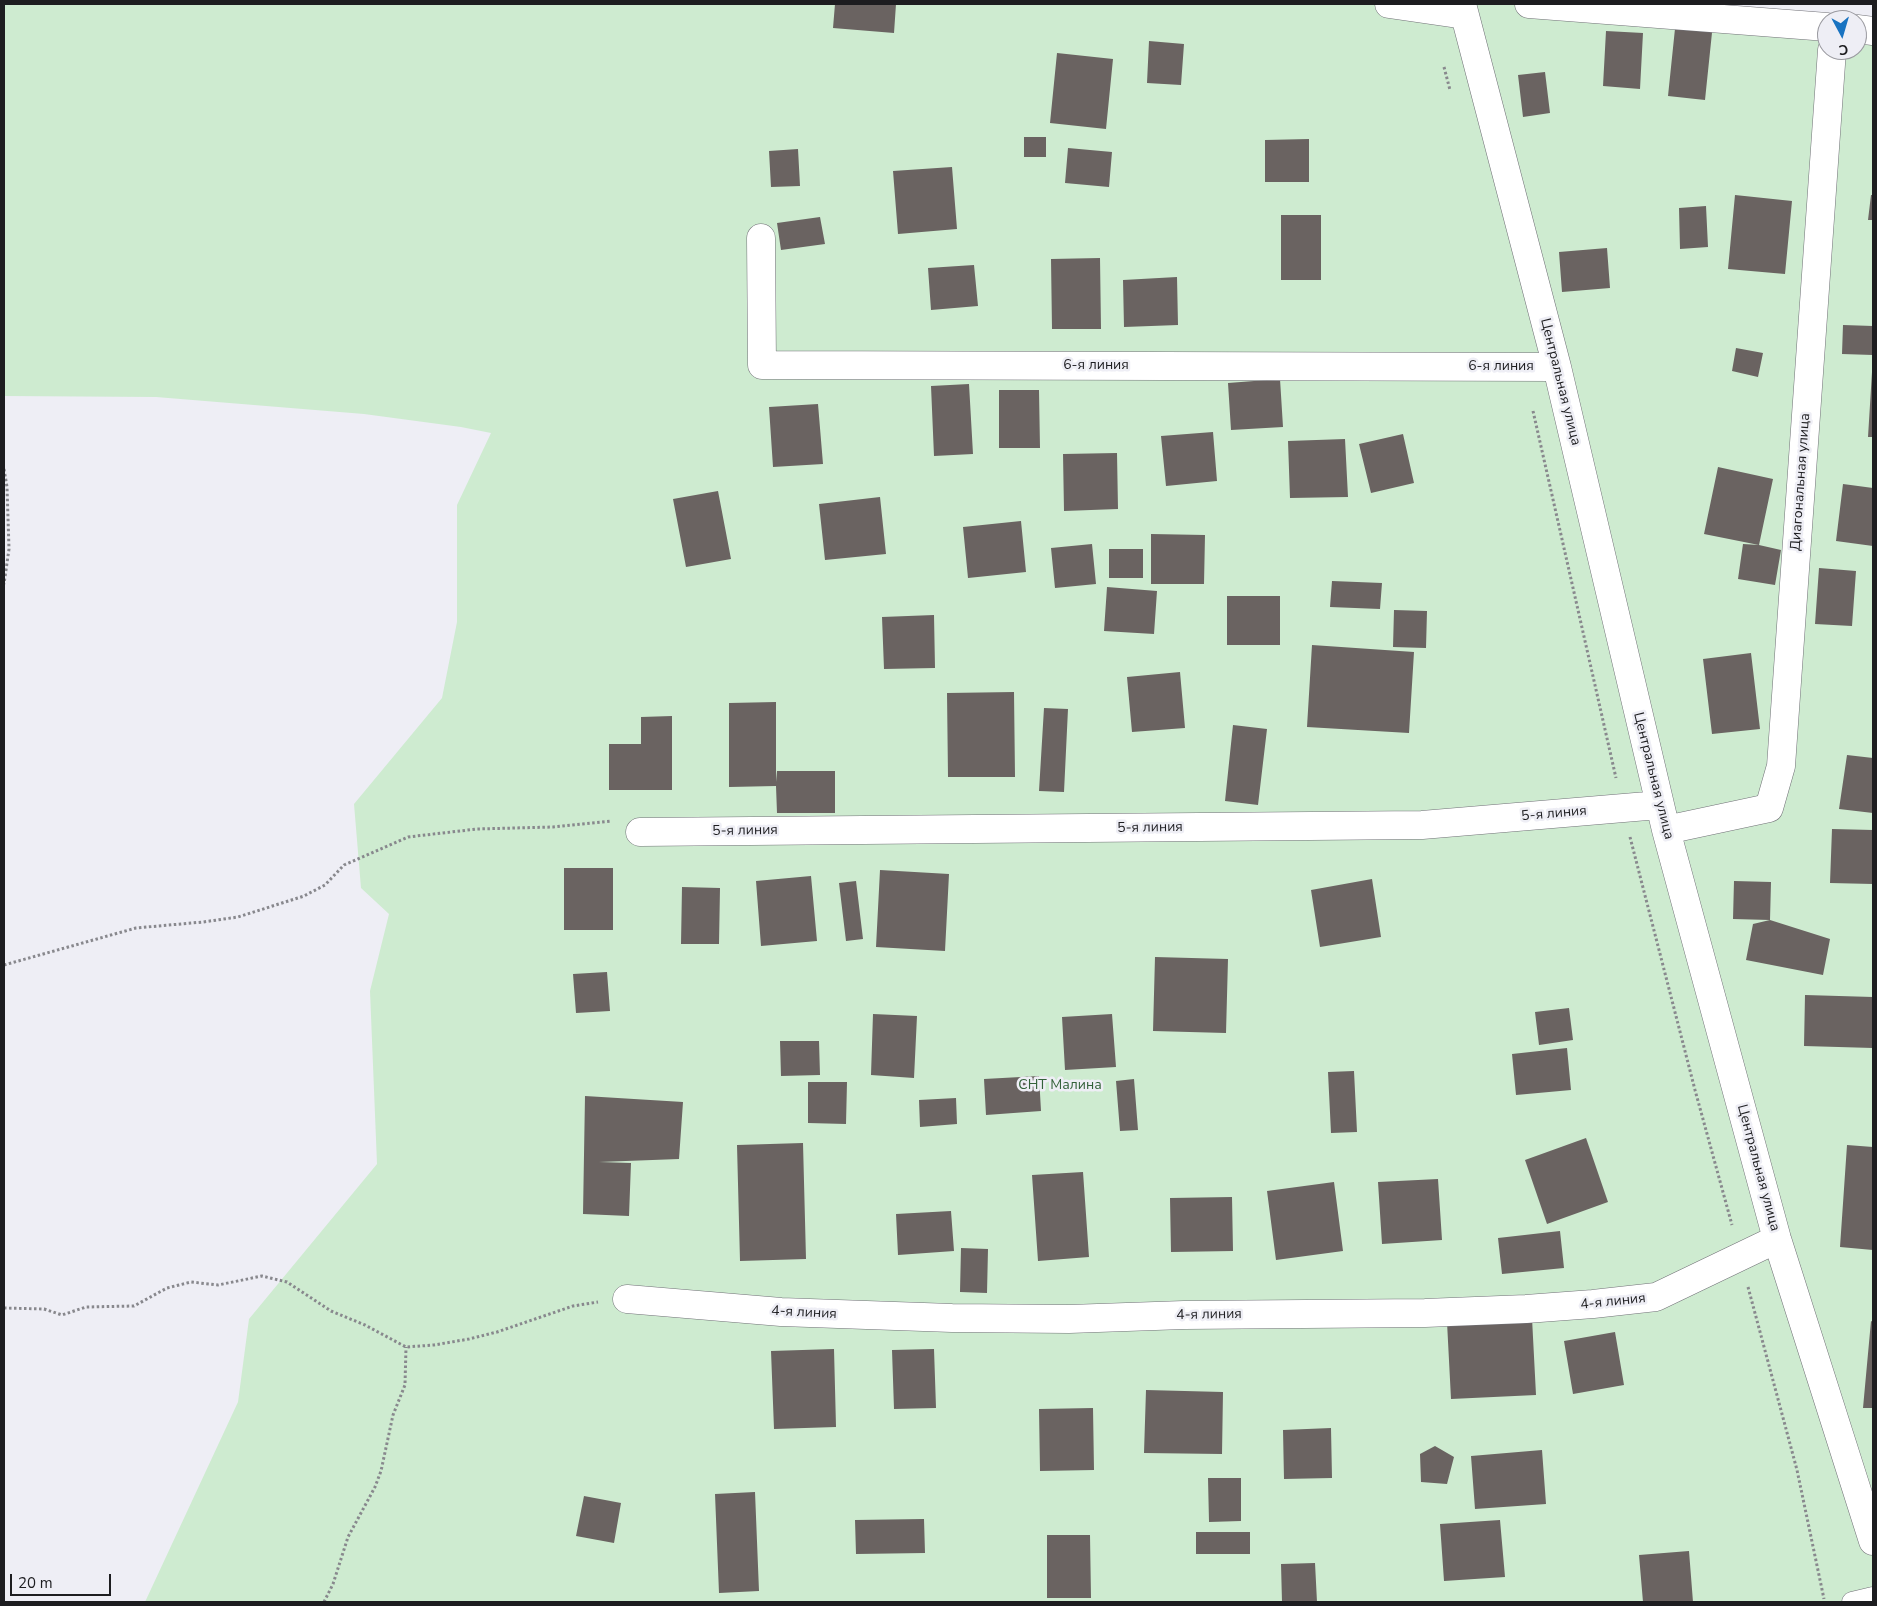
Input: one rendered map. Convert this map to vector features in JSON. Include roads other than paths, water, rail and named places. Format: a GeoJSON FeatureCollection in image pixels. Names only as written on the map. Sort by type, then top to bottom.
{"type":"FeatureCollection","features":[{"type":"Feature","properties":{"kind":"street"},"geometry":{"type":"LineString","coordinates":[[1388,4],[1464,10]]}},
{"type":"Feature","properties":{"kind":"street"},"geometry":{"type":"LineString","coordinates":[[1529,4],[1817,26]]}},
{"type":"Feature","properties":{"kind":"street","name":"Центральная улица"},"geometry":{"type":"LineString","coordinates":[[1464,10],[1557,367],[1663,817],[1777,1239],[1873,1541]]}},
{"type":"Feature","properties":{"kind":"street","name":"Диагональная улица"},"geometry":{"type":"LineString","coordinates":[[1663,817],[1769,808],[1781,766],[1831,60]]}},
{"type":"Feature","properties":{"kind":"street","name":"6-я линия"},"geometry":{"type":"LineString","coordinates":[[761,238],[762,365],[1557,367]]}},
{"type":"Feature","properties":{"kind":"street","name":"5-я линия"},"geometry":{"type":"LineString","coordinates":[[640,832],[1422,825],[1663,817]]}},
{"type":"Feature","properties":{"kind":"street","name":"4-я линия"},"geometry":{"type":"LineString","coordinates":[[627,1298],[781,1312],[962,1318],[1069,1319],[1184,1315],[1425,1313],[1517,1309],[1593,1304],[1656,1297],[1777,1239]]}},
{"type":"Feature","properties":{"kind":"lane"},"geometry":{"type":"LineString","coordinates":[[1852,1602],[1873,1597]]}},
{"type":"Feature","properties":{"kind":"park label","name":"СНТ Малина"},"geometry":{"type":"Point","coordinates":[1060,1086]}}]}
